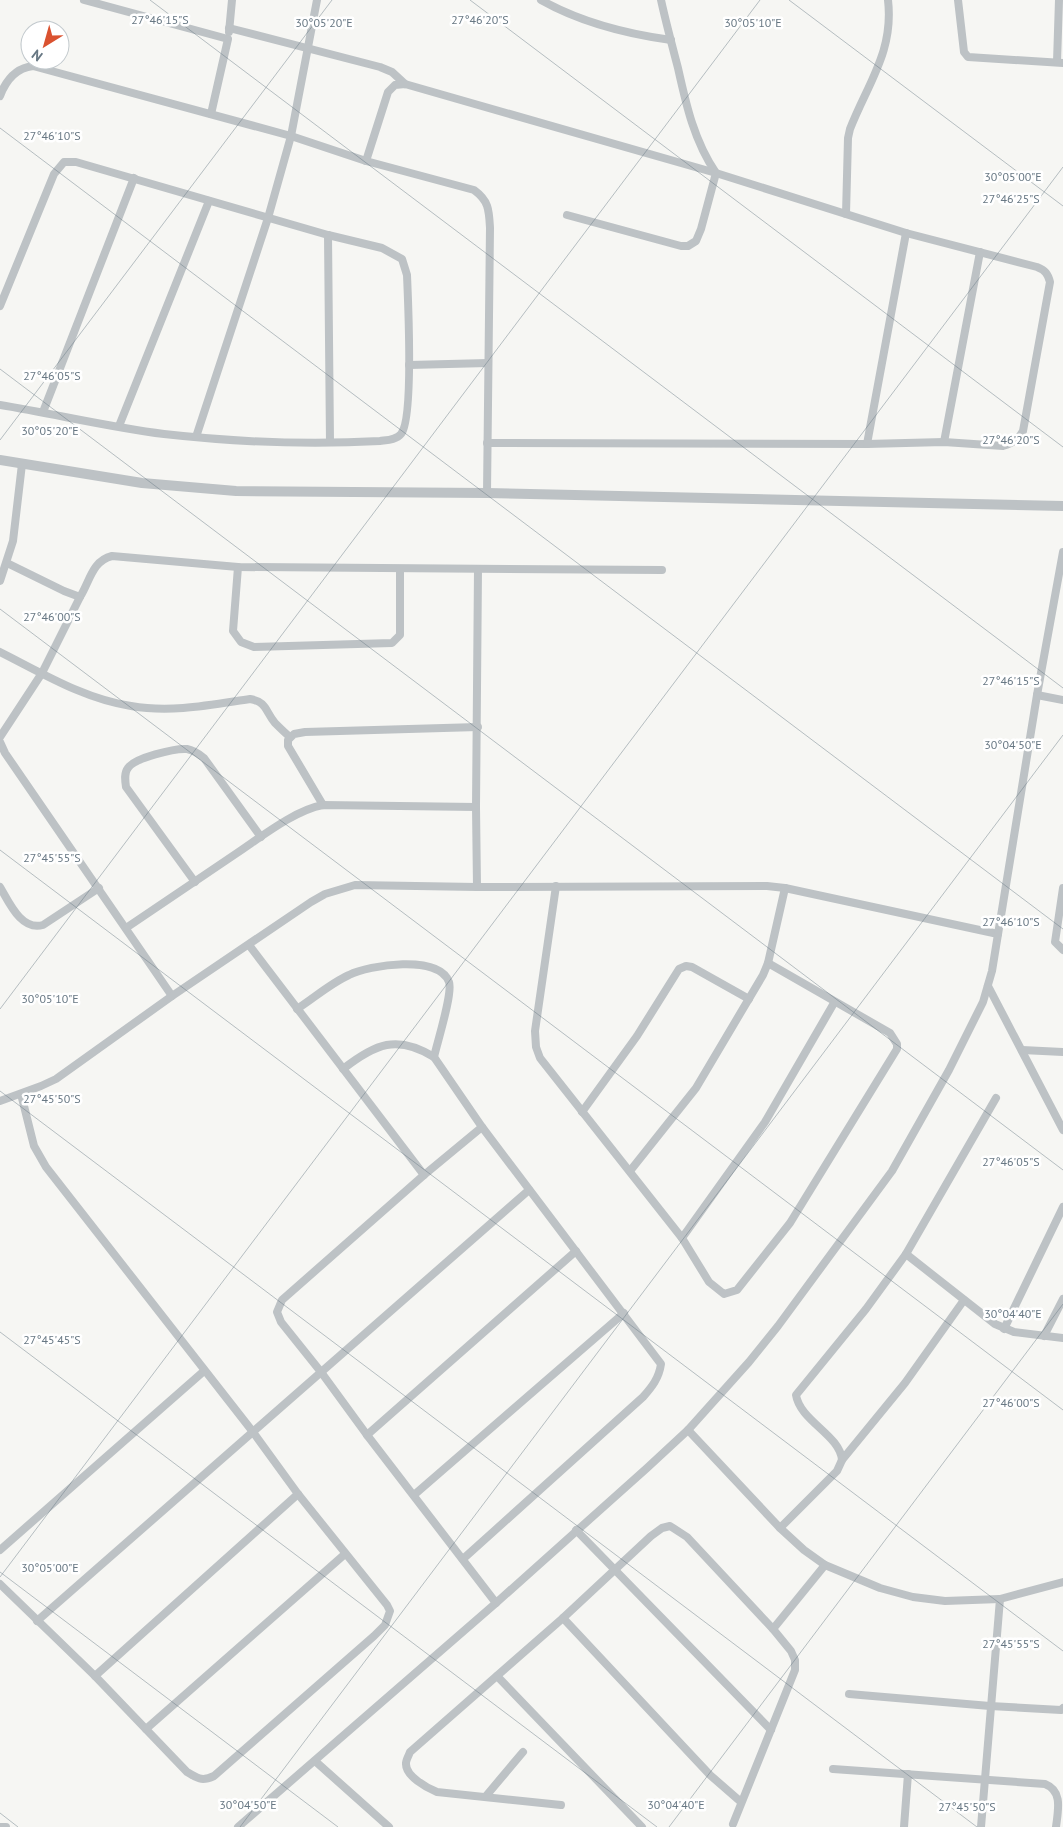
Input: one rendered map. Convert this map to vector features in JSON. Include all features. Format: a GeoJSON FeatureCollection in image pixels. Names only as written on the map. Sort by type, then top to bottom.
{"type":"FeatureCollection","features":[{"type":"Feature","properties":{"kind":"street"},"geometry":{"type":"LineString","coordinates":[[84,0],[228,39]]}},
{"type":"Feature","properties":{"kind":"street"},"geometry":{"type":"LineString","coordinates":[[211,114],[228,39],[232,0]]}},
{"type":"Feature","properties":{"kind":"street"},"geometry":{"type":"LineString","coordinates":[[196,437],[268,218],[291,136],[317,0]]}},
{"type":"Feature","properties":{"kind":"street"},"geometry":{"type":"LineString","coordinates":[[541,0],[601,25],[646,37],[671,40]]}},
{"type":"Feature","properties":{"kind":"street"},"geometry":{"type":"LineString","coordinates":[[567,215],[681,246],[688,246],[696,241],[716,173],[706,158],[695,132],[661,0]]}},
{"type":"Feature","properties":{"kind":"street"},"geometry":{"type":"LineString","coordinates":[[846,214],[848,138],[852,123],[878,67],[887,40],[890,21],[888,0]]}},
{"type":"Feature","properties":{"kind":"street"},"geometry":{"type":"LineString","coordinates":[[958,0],[964,52],[968,57],[1060,63],[1059,0]]}},
{"type":"Feature","properties":{"kind":"street"},"geometry":{"type":"LineString","coordinates":[[230,28],[345,57],[392,72],[405,84]]}},
{"type":"Feature","properties":{"kind":"street"},"geometry":{"type":"LineString","coordinates":[[0,96],[11,77],[22,67],[33,66],[291,136],[366,161],[474,190],[482,196],[486,202],[490,228],[487,493]]}},
{"type":"Feature","properties":{"kind":"street"},"geometry":{"type":"LineString","coordinates":[[366,161],[388,92],[395,85],[405,84],[716,173],[906,233],[1037,266],[1048,276],[1050,282],[1023,431],[1018,440],[1003,446],[944,442],[867,444],[488,443]]}},
{"type":"Feature","properties":{"kind":"street"},"geometry":{"type":"LineString","coordinates":[[0,304],[51,181],[61,164],[69,162],[83,163],[268,218],[382,248],[402,259],[407,275],[409,365],[407,418],[401,435],[396,438],[380,441],[255,441],[163,434],[0,405]]}},
{"type":"Feature","properties":{"kind":"street"},"geometry":{"type":"LineString","coordinates":[[43,412],[134,178]]}},
{"type":"Feature","properties":{"kind":"street"},"geometry":{"type":"LineString","coordinates":[[118,426],[209,201]]}},
{"type":"Feature","properties":{"kind":"street"},"geometry":{"type":"LineString","coordinates":[[867,444],[906,233]]}},
{"type":"Feature","properties":{"kind":"street"},"geometry":{"type":"LineString","coordinates":[[328,235],[330,442]]}},
{"type":"Feature","properties":{"kind":"street"},"geometry":{"type":"LineString","coordinates":[[944,442],[980,252]]}},
{"type":"Feature","properties":{"kind":"street"},"geometry":{"type":"LineString","coordinates":[[409,365],[488,363]]}},
{"type":"Feature","properties":{"kind":"street"},"geometry":{"type":"LineString","coordinates":[[0,460],[142,483],[236,491],[487,493],[1063,506]]}},
{"type":"Feature","properties":{"kind":"street"},"geometry":{"type":"LineString","coordinates":[[0,581],[14,541],[22,464]]}},
{"type":"Feature","properties":{"kind":"street"},"geometry":{"type":"LineString","coordinates":[[238,1827],[496,1603],[688,1430],[778,1326],[892,1171],[949,1070],[984,1002],[992,970],[1037,695],[1063,552]]}},
{"type":"Feature","properties":{"kind":"street"},"geometry":{"type":"LineString","coordinates":[[0,736],[42,673],[96,566],[104,558],[112,556],[238,567],[662,570]]}},
{"type":"Feature","properties":{"kind":"street"},"geometry":{"type":"LineString","coordinates":[[7,563],[80,597]]}},
{"type":"Feature","properties":{"kind":"street"},"geometry":{"type":"LineString","coordinates":[[238,567],[233,631],[241,642],[254,647],[392,643],[400,634],[400,569]]}},
{"type":"Feature","properties":{"kind":"street"},"geometry":{"type":"LineString","coordinates":[[477,887],[478,569]]}},
{"type":"Feature","properties":{"kind":"street"},"geometry":{"type":"LineString","coordinates":[[0,652],[80,692],[130,706],[184,708],[250,699],[256,700],[264,704],[275,722],[290,737]]}},
{"type":"Feature","properties":{"kind":"street"},"geometry":{"type":"LineString","coordinates":[[1037,695],[1063,700]]}},
{"type":"Feature","properties":{"kind":"street"},"geometry":{"type":"LineString","coordinates":[[323,805],[288,746],[290,737],[294,734],[305,732],[478,727]]}},
{"type":"Feature","properties":{"kind":"street"},"geometry":{"type":"LineString","coordinates":[[0,742],[5,753],[172,996]]}},
{"type":"Feature","properties":{"kind":"street"},"geometry":{"type":"LineString","coordinates":[[194,882],[126,787],[126,769],[137,760],[174,750],[187,749],[196,752],[204,758],[260,838]]}},
{"type":"Feature","properties":{"kind":"street"},"geometry":{"type":"LineString","coordinates":[[126,928],[301,812],[323,805],[476,806]]}},
{"type":"Feature","properties":{"kind":"street"},"geometry":{"type":"LineString","coordinates":[[0,1100],[47,1084],[172,996],[318,898],[355,885],[477,887],[767,886],[785,888],[998,934]]}},
{"type":"Feature","properties":{"kind":"street"},"geometry":{"type":"LineString","coordinates":[[556,886],[534,1040],[540,1058],[682,1238],[709,1282],[724,1294],[731,1293],[742,1284],[790,1223],[897,1050],[895,1038],[890,1034],[768,963]]}},
{"type":"Feature","properties":{"kind":"street"},"geometry":{"type":"LineString","coordinates":[[0,887],[19,917],[28,925],[38,927],[43,926],[99,888]]}},
{"type":"Feature","properties":{"kind":"street"},"geometry":{"type":"LineString","coordinates":[[630,1171],[696,1088],[749,999],[768,963],[785,888]]}},
{"type":"Feature","properties":{"kind":"street"},"geometry":{"type":"LineString","coordinates":[[1063,888],[1055,942],[1063,950]]}},
{"type":"Feature","properties":{"kind":"street"},"geometry":{"type":"LineString","coordinates":[[249,945],[424,1175]]}},
{"type":"Feature","properties":{"kind":"street"},"geometry":{"type":"LineString","coordinates":[[297,1009],[347,976],[357,972],[377,966],[429,966],[437,969],[450,983],[434,1057]]}},
{"type":"Feature","properties":{"kind":"street"},"geometry":{"type":"LineString","coordinates":[[582,1112],[637,1036],[679,969],[686,966],[692,967],[749,999]]}},
{"type":"Feature","properties":{"kind":"street"},"geometry":{"type":"LineString","coordinates":[[988,986],[1063,1130]]}},
{"type":"Feature","properties":{"kind":"street"},"geometry":{"type":"LineString","coordinates":[[682,1238],[765,1122],[834,1003]]}},
{"type":"Feature","properties":{"kind":"street"},"geometry":{"type":"LineString","coordinates":[[343,1070],[374,1047],[394,1044],[409,1046],[434,1057],[482,1127],[661,1364],[660,1373],[643,1397],[463,1559]]}},
{"type":"Feature","properties":{"kind":"street"},"geometry":{"type":"LineString","coordinates":[[1022,1050],[1063,1052]]}},
{"type":"Feature","properties":{"kind":"street"},"geometry":{"type":"LineString","coordinates":[[0,1584],[95,1676],[186,1772],[199,1779],[206,1780],[214,1776],[374,1636],[385,1624],[390,1611],[46,1167],[34,1146],[21,1094]]}},
{"type":"Feature","properties":{"kind":"street"},"geometry":{"type":"LineString","coordinates":[[842,1460],[842,1455],[838,1448],[800,1406],[796,1395],[866,1309],[906,1254],[996,1098]]}},
{"type":"Feature","properties":{"kind":"street"},"geometry":{"type":"LineString","coordinates":[[482,1127],[424,1175],[282,1300],[277,1312],[281,1322],[496,1603]]}},
{"type":"Feature","properties":{"kind":"street"},"geometry":{"type":"LineString","coordinates":[[38,1621],[529,1190]]}},
{"type":"Feature","properties":{"kind":"street"},"geometry":{"type":"LineString","coordinates":[[1004,1329],[1063,1207]]}},
{"type":"Feature","properties":{"kind":"street"},"geometry":{"type":"LineString","coordinates":[[367,1435],[576,1251]]}},
{"type":"Feature","properties":{"kind":"street"},"geometry":{"type":"LineString","coordinates":[[906,1254],[1004,1329],[1063,1338]]}},
{"type":"Feature","properties":{"kind":"street"},"geometry":{"type":"LineString","coordinates":[[1044,1336],[1063,1299]]}},
{"type":"Feature","properties":{"kind":"street"},"geometry":{"type":"LineString","coordinates":[[780,1528],[837,1471],[842,1460],[905,1383],[964,1300]]}},
{"type":"Feature","properties":{"kind":"street"},"geometry":{"type":"LineString","coordinates":[[414,1495],[624,1313]]}},
{"type":"Feature","properties":{"kind":"street"},"geometry":{"type":"LineString","coordinates":[[0,1550],[204,1371]]}},
{"type":"Feature","properties":{"kind":"street"},"geometry":{"type":"LineString","coordinates":[[688,1430],[780,1528],[804,1550],[825,1565],[880,1588],[913,1597],[945,1601],[1000,1599],[1063,1582]]}},
{"type":"Feature","properties":{"kind":"street"},"geometry":{"type":"LineString","coordinates":[[95,1676],[298,1494]]}},
{"type":"Feature","properties":{"kind":"street"},"geometry":{"type":"LineString","coordinates":[[561,1805],[437,1792],[426,1787],[416,1779],[408,1771],[406,1763],[410,1752],[563,1618],[651,1536],[662,1528],[670,1526],[687,1537],[773,1629],[791,1651],[795,1660],[795,1670],[733,1824]]}},
{"type":"Feature","properties":{"kind":"street"},"geometry":{"type":"LineString","coordinates":[[576,1530],[772,1730]]}},
{"type":"Feature","properties":{"kind":"street"},"geometry":{"type":"LineString","coordinates":[[146,1729],[345,1554]]}},
{"type":"Feature","properties":{"kind":"street"},"geometry":{"type":"LineString","coordinates":[[773,1629],[825,1565]]}},
{"type":"Feature","properties":{"kind":"street"},"geometry":{"type":"LineString","coordinates":[[981,1827],[1000,1599]]}},
{"type":"Feature","properties":{"kind":"street"},"geometry":{"type":"LineString","coordinates":[[563,1618],[710,1775],[741,1802]]}},
{"type":"Feature","properties":{"kind":"street"},"geometry":{"type":"LineString","coordinates":[[497,1676],[642,1827]]}},
{"type":"Feature","properties":{"kind":"street"},"geometry":{"type":"LineString","coordinates":[[849,1694],[990,1706],[1061,1710],[1063,1708]]}},
{"type":"Feature","properties":{"kind":"street"},"geometry":{"type":"LineString","coordinates":[[486,1796],[523,1752]]}},
{"type":"Feature","properties":{"kind":"street"},"geometry":{"type":"LineString","coordinates":[[315,1761],[384,1825]]}},
{"type":"Feature","properties":{"kind":"street"},"geometry":{"type":"LineString","coordinates":[[833,1769],[1045,1784],[1053,1787],[1058,1793],[1056,1827]]}},
{"type":"Feature","properties":{"kind":"street"},"geometry":{"type":"LineString","coordinates":[[904,1827],[908,1774]]}},
{"type":"Feature","properties":{"kind":"street"},"geometry":{"type":"LineString","coordinates":[[0,1826],[6,1827]]}}]}
